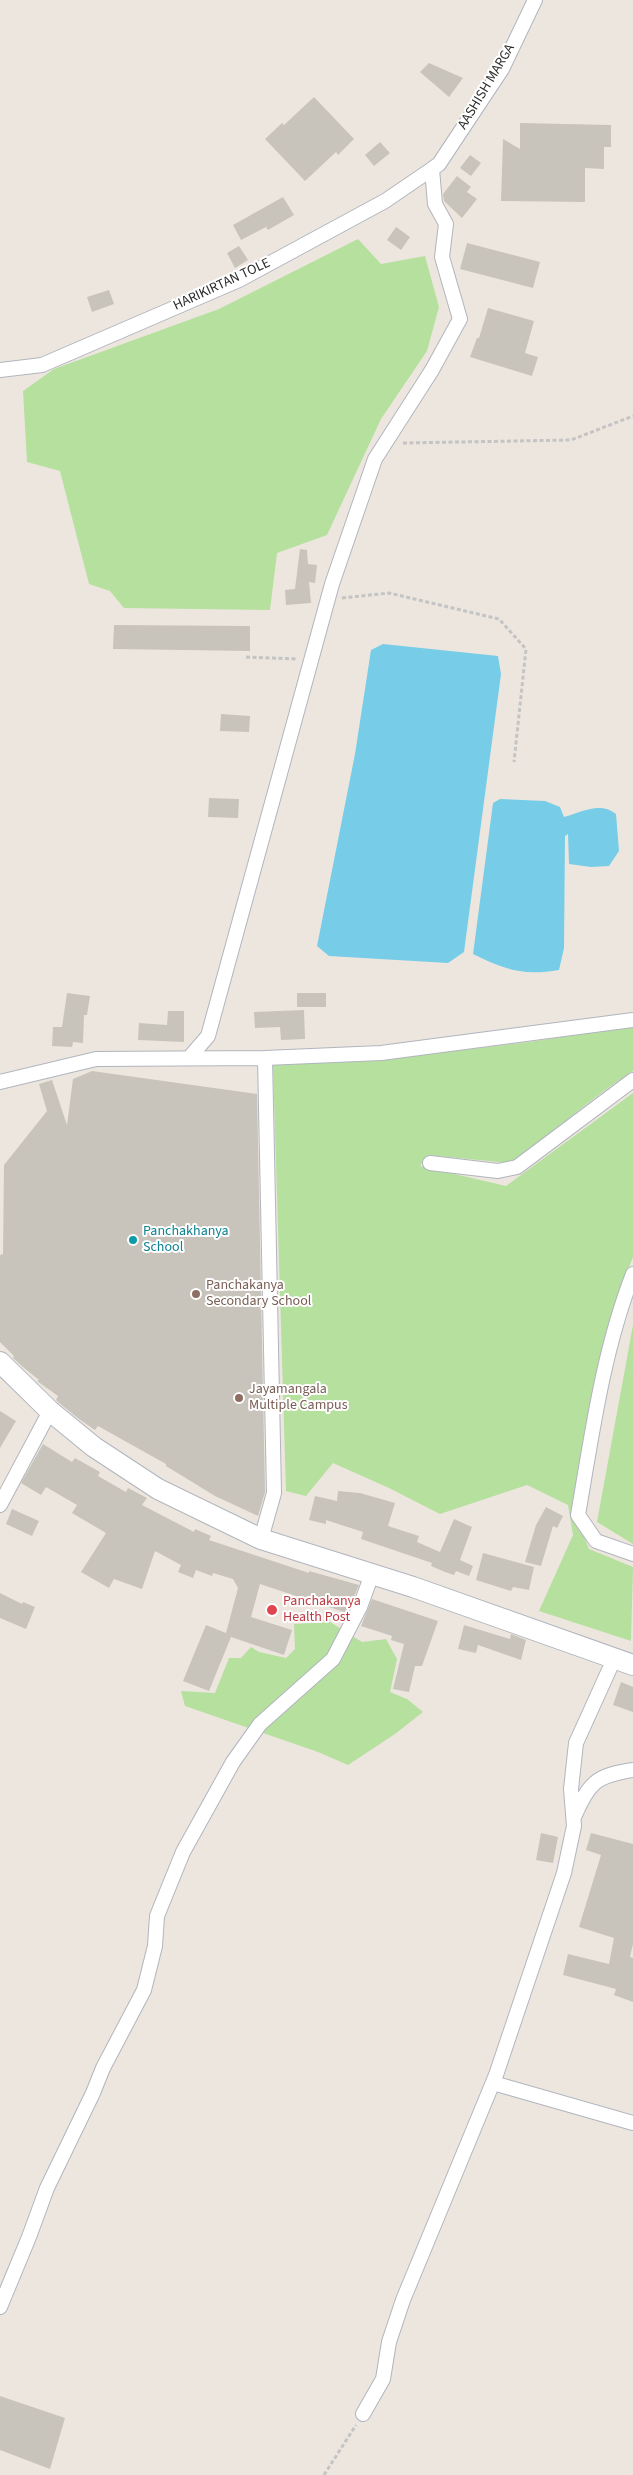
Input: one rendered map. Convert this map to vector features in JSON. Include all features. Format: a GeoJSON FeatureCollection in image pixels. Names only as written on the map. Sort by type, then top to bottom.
{"type":"FeatureCollection","features":[{"type":"Feature","properties":{"kind":"street","name":"AASHISH MARGA"},"geometry":{"type":"LineString","coordinates":[[432,169],[439,164],[502,69],[535,0]]}},
{"type":"Feature","properties":{"kind":"street","name":"HARIKIRTAN TOLE"},"geometry":{"type":"LineString","coordinates":[[0,370],[42,365],[239,280],[386,201],[432,169]]}},
{"type":"Feature","properties":{"kind":"street"},"geometry":{"type":"LineString","coordinates":[[189,1058],[208,1036],[328,600],[376,459],[432,370],[460,319],[442,258],[446,224],[435,204],[432,169]]}},
{"type":"Feature","properties":{"kind":"street"},"geometry":{"type":"LineString","coordinates":[[0,1082],[96,1058],[265,1058],[381,1053],[633,1020]]}},
{"type":"Feature","properties":{"kind":"street"},"geometry":{"type":"LineString","coordinates":[[261,1539],[274,1493],[265,1058]]}},
{"type":"Feature","properties":{"kind":"street"},"geometry":{"type":"LineString","coordinates":[[430,1163],[498,1171],[517,1167],[633,1080]]}},
{"type":"Feature","properties":{"kind":"street"},"geometry":{"type":"LineString","coordinates":[[633,1274],[622,1303],[598,1400],[578,1515],[596,1541],[633,1554]]}},
{"type":"Feature","properties":{"kind":"street"},"geometry":{"type":"LineString","coordinates":[[0,1362],[50,1411],[94,1447],[158,1489],[261,1539],[372,1574],[633,1665]]}},
{"type":"Feature","properties":{"kind":"street"},"geometry":{"type":"LineString","coordinates":[[0,1505],[50,1411]]}},
{"type":"Feature","properties":{"kind":"street"},"geometry":{"type":"LineString","coordinates":[[0,2308],[30,2237],[47,2188],[93,2093],[102,2068],[144,1990],[155,1946],[156,1916],[183,1852],[233,1762],[260,1724],[333,1658],[360,1607],[372,1574]]}},
{"type":"Feature","properties":{"kind":"street"},"geometry":{"type":"LineString","coordinates":[[363,2414],[383,2379],[389,2342],[403,2300],[493,2083],[564,1872],[574,1826],[571,1789],[576,1743],[614,1659]]}},
{"type":"Feature","properties":{"kind":"street"},"geometry":{"type":"LineString","coordinates":[[573,1818],[585,1793],[595,1782],[608,1774],[633,1770]]}},
{"type":"Feature","properties":{"kind":"street"},"geometry":{"type":"LineString","coordinates":[[493,2083],[633,2123]]}},
{"type":"Feature","properties":{"kind":"path"},"geometry":{"type":"LineString","coordinates":[[386,443],[571,440],[633,416]]}},
{"type":"Feature","properties":{"kind":"path"},"geometry":{"type":"LineString","coordinates":[[328,600],[389,594],[499,619],[526,649],[514,762]]}},
{"type":"Feature","properties":{"kind":"path"},"geometry":{"type":"LineString","coordinates":[[246,657],[311,659]]}},
{"type":"Feature","properties":{"kind":"path"},"geometry":{"type":"LineString","coordinates":[[324,2475],[363,2414]]}},
{"type":"Feature","properties":{"kind":"green space"},"geometry":{"type":"Polygon","coordinates":[[[358,239],[381,264],[425,256],[439,307],[427,351],[381,419],[327,535],[277,553],[270,610],[124,608],[110,591],[89,584],[60,471],[27,462],[23,391],[54,369],[219,309],[358,239]]]}},
{"type":"Feature","properties":{"kind":"green space"},"geometry":{"type":"Polygon","coordinates":[[[633,1026],[633,1071],[509,1163],[428,1155],[420,1166],[506,1186],[633,1093],[633,1257],[616,1300],[595,1390],[573,1510],[589,1549],[633,1567],[631,1641],[539,1611],[573,1535],[568,1505],[527,1485],[440,1514],[389,1488],[333,1463],[306,1496],[286,1491],[273,1064],[372,1061],[529,1042],[633,1026]]]}},
{"type":"Feature","properties":{"kind":"green space"},"geometry":{"type":"Polygon","coordinates":[[[633,1325],[633,1544],[597,1522],[633,1325]]]}},
{"type":"Feature","properties":{"kind":"green space"},"geometry":{"type":"Polygon","coordinates":[[[330,1622],[362,1642],[386,1639],[397,1659],[390,1692],[407,1699],[423,1712],[395,1734],[348,1765],[318,1752],[185,1706],[181,1691],[215,1693],[229,1658],[241,1658],[251,1647],[259,1652],[286,1658],[295,1649],[294,1624],[330,1622]]]}},
{"type":"Feature","properties":{"kind":"water"},"geometry":{"type":"Polygon","coordinates":[[[383,644],[498,656],[501,674],[464,952],[448,963],[329,956],[317,946],[355,754],[371,650],[383,644]]]}},
{"type":"Feature","properties":{"kind":"water"},"geometry":{"type":"Polygon","coordinates":[[[500,799],[545,801],[560,807],[564,817],[597,808],[604,808],[616,814],[619,851],[609,866],[591,867],[569,864],[568,834],[565,836],[564,948],[559,970],[525,972],[505,968],[473,954],[493,803],[500,799]]]}},
{"type":"Feature","properties":{"kind":"building"},"geometry":{"type":"Polygon","coordinates":[[[429,63],[463,78],[449,97],[420,72],[429,63]]]}},
{"type":"Feature","properties":{"kind":"building"},"geometry":{"type":"Polygon","coordinates":[[[314,97],[354,139],[338,155],[336,152],[305,181],[265,139],[282,123],[284,125],[314,97]]]}},
{"type":"Feature","properties":{"kind":"building"},"geometry":{"type":"Polygon","coordinates":[[[520,123],[611,125],[611,147],[604,147],[604,169],[585,168],[585,202],[501,201],[503,139],[520,149],[520,123]]]}},
{"type":"Feature","properties":{"kind":"building"},"geometry":{"type":"Polygon","coordinates":[[[380,142],[390,153],[374,166],[365,155],[380,142]]]}},
{"type":"Feature","properties":{"kind":"building"},"geometry":{"type":"Polygon","coordinates":[[[470,155],[481,163],[471,176],[460,168],[470,155]]]}},
{"type":"Feature","properties":{"kind":"building"},"geometry":{"type":"Polygon","coordinates":[[[457,176],[471,187],[467,192],[477,199],[462,218],[444,201],[443,194],[457,176]]]}},
{"type":"Feature","properties":{"kind":"building"},"geometry":{"type":"Polygon","coordinates":[[[283,197],[294,215],[268,230],[266,227],[241,240],[233,225],[283,197]]]}},
{"type":"Feature","properties":{"kind":"building"},"geometry":{"type":"Polygon","coordinates":[[[396,227],[410,237],[401,250],[387,240],[396,227]]]}},
{"type":"Feature","properties":{"kind":"building"},"geometry":{"type":"Polygon","coordinates":[[[467,243],[540,262],[533,288],[460,269],[467,243]]]}},
{"type":"Feature","properties":{"kind":"building"},"geometry":{"type":"Polygon","coordinates":[[[239,246],[248,260],[235,268],[227,253],[239,246]]]}},
{"type":"Feature","properties":{"kind":"building"},"geometry":{"type":"Polygon","coordinates":[[[109,290],[114,304],[92,312],[87,297],[109,290]]]}},
{"type":"Feature","properties":{"kind":"building"},"geometry":{"type":"Polygon","coordinates":[[[488,308],[534,321],[525,353],[538,357],[532,376],[470,357],[477,338],[479,338],[488,308]]]}},
{"type":"Feature","properties":{"kind":"building"},"geometry":{"type":"Polygon","coordinates":[[[300,549],[307,550],[308,564],[317,565],[315,583],[309,582],[311,603],[286,605],[285,590],[295,589],[300,549]]]}},
{"type":"Feature","properties":{"kind":"building"},"geometry":{"type":"Polygon","coordinates":[[[114,625],[250,626],[250,651],[113,649],[114,625]]]}},
{"type":"Feature","properties":{"kind":"building"},"geometry":{"type":"Polygon","coordinates":[[[221,714],[250,716],[249,732],[220,731],[221,714]]]}},
{"type":"Feature","properties":{"kind":"building"},"geometry":{"type":"Polygon","coordinates":[[[209,798],[239,799],[238,818],[208,817],[209,798]]]}},
{"type":"Feature","properties":{"kind":"building"},"geometry":{"type":"Polygon","coordinates":[[[67,993],[90,996],[87,1015],[84,1015],[83,1043],[73,1042],[72,1047],[52,1046],[53,1027],[62,1027],[67,993]]]}},
{"type":"Feature","properties":{"kind":"building"},"geometry":{"type":"Polygon","coordinates":[[[297,993],[326,993],[326,1007],[297,1007],[297,993]]]}},
{"type":"Feature","properties":{"kind":"building"},"geometry":{"type":"Polygon","coordinates":[[[304,1010],[305,1039],[281,1040],[280,1027],[255,1028],[254,1012],[304,1010]]]}},
{"type":"Feature","properties":{"kind":"building"},"geometry":{"type":"Polygon","coordinates":[[[168,1011],[184,1011],[184,1042],[138,1040],[139,1023],[167,1025],[168,1011]]]}},
{"type":"Feature","properties":{"kind":"building","name":"Panchakhanya School"},"geometry":{"type":"Polygon","coordinates":[[[92,1071],[257,1094],[265,1492],[258,1516],[215,1496],[166,1466],[166,1464],[98,1426],[95,1430],[58,1402],[56,1400],[58,1396],[37,1381],[39,1380],[13,1358],[14,1356],[0,1342],[0,1255],[3,1254],[4,1165],[47,1111],[39,1084],[52,1080],[67,1125],[73,1079],[92,1071]]]}},
{"type":"Feature","properties":{"kind":"building"},"geometry":{"type":"Polygon","coordinates":[[[0,1411],[16,1421],[0,1448],[0,1411]]]}},
{"type":"Feature","properties":{"kind":"building"},"geometry":{"type":"Polygon","coordinates":[[[43,1444],[72,1462],[75,1458],[100,1472],[98,1476],[126,1492],[128,1488],[147,1498],[142,1505],[194,1532],[195,1529],[211,1536],[209,1540],[309,1573],[309,1571],[359,1585],[347,1613],[260,1584],[251,1617],[292,1630],[284,1655],[231,1637],[209,1691],[183,1681],[206,1625],[226,1633],[238,1588],[233,1579],[213,1573],[212,1576],[196,1570],[193,1578],[178,1572],[181,1565],[155,1551],[142,1589],[114,1579],[109,1588],[81,1572],[106,1533],[72,1513],[77,1505],[46,1487],[41,1495],[21,1483],[43,1444]]]}},
{"type":"Feature","properties":{"kind":"building"},"geometry":{"type":"Polygon","coordinates":[[[338,1491],[360,1493],[395,1503],[388,1526],[419,1536],[417,1542],[440,1552],[454,1519],[472,1527],[460,1560],[473,1566],[469,1576],[456,1571],[454,1575],[445,1572],[431,1566],[432,1563],[361,1539],[363,1532],[326,1520],[326,1524],[309,1520],[315,1496],[337,1501],[338,1491]]]}},
{"type":"Feature","properties":{"kind":"building"},"geometry":{"type":"Polygon","coordinates":[[[546,1507],[563,1516],[557,1528],[553,1526],[541,1566],[525,1562],[536,1525],[546,1507]]]}},
{"type":"Feature","properties":{"kind":"building"},"geometry":{"type":"Polygon","coordinates":[[[12,1509],[39,1521],[32,1536],[6,1524],[12,1509]]]}},
{"type":"Feature","properties":{"kind":"building"},"geometry":{"type":"Polygon","coordinates":[[[483,1553],[534,1567],[529,1590],[513,1587],[511,1591],[476,1580],[483,1553]]]}},
{"type":"Feature","properties":{"kind":"building"},"geometry":{"type":"Polygon","coordinates":[[[0,1593],[22,1604],[23,1602],[35,1607],[26,1629],[0,1618],[0,1593]]]}},
{"type":"Feature","properties":{"kind":"building"},"geometry":{"type":"Polygon","coordinates":[[[372,1599],[438,1621],[422,1666],[415,1666],[409,1692],[393,1689],[404,1644],[391,1640],[392,1636],[361,1626],[372,1599]]]}},
{"type":"Feature","properties":{"kind":"building"},"geometry":{"type":"Polygon","coordinates":[[[464,1625],[510,1639],[511,1634],[526,1640],[521,1660],[478,1645],[476,1653],[458,1649],[464,1625]]]}},
{"type":"Feature","properties":{"kind":"building"},"geometry":{"type":"Polygon","coordinates":[[[621,1682],[633,1687],[633,1712],[613,1705],[621,1682]]]}},
{"type":"Feature","properties":{"kind":"building"},"geometry":{"type":"Polygon","coordinates":[[[541,1833],[558,1837],[553,1863],[536,1860],[541,1833]]]}},
{"type":"Feature","properties":{"kind":"building"},"geometry":{"type":"Polygon","coordinates":[[[591,1833],[633,1844],[633,1944],[630,1957],[633,1958],[633,2002],[614,1995],[616,1989],[563,1975],[568,1954],[609,1964],[614,1938],[579,1927],[601,1855],[586,1850],[591,1833]]]}},
{"type":"Feature","properties":{"kind":"building"},"geometry":{"type":"Polygon","coordinates":[[[0,2396],[65,2418],[50,2469],[0,2450],[0,2396]]]}},
{"type":"Feature","properties":{"kind":"place","name":"Panchakhanya School"},"geometry":{"type":"Point","coordinates":[133,1240]}},
{"type":"Feature","properties":{"kind":"place","name":"Panchakanya Secondary School"},"geometry":{"type":"Point","coordinates":[196,1294]}},
{"type":"Feature","properties":{"kind":"place","name":"Jayamangala Multiple Campus"},"geometry":{"type":"Point","coordinates":[239,1398]}},
{"type":"Feature","properties":{"kind":"place","name":"Panchakanya Health Post"},"geometry":{"type":"Point","coordinates":[272,1610]}}]}
